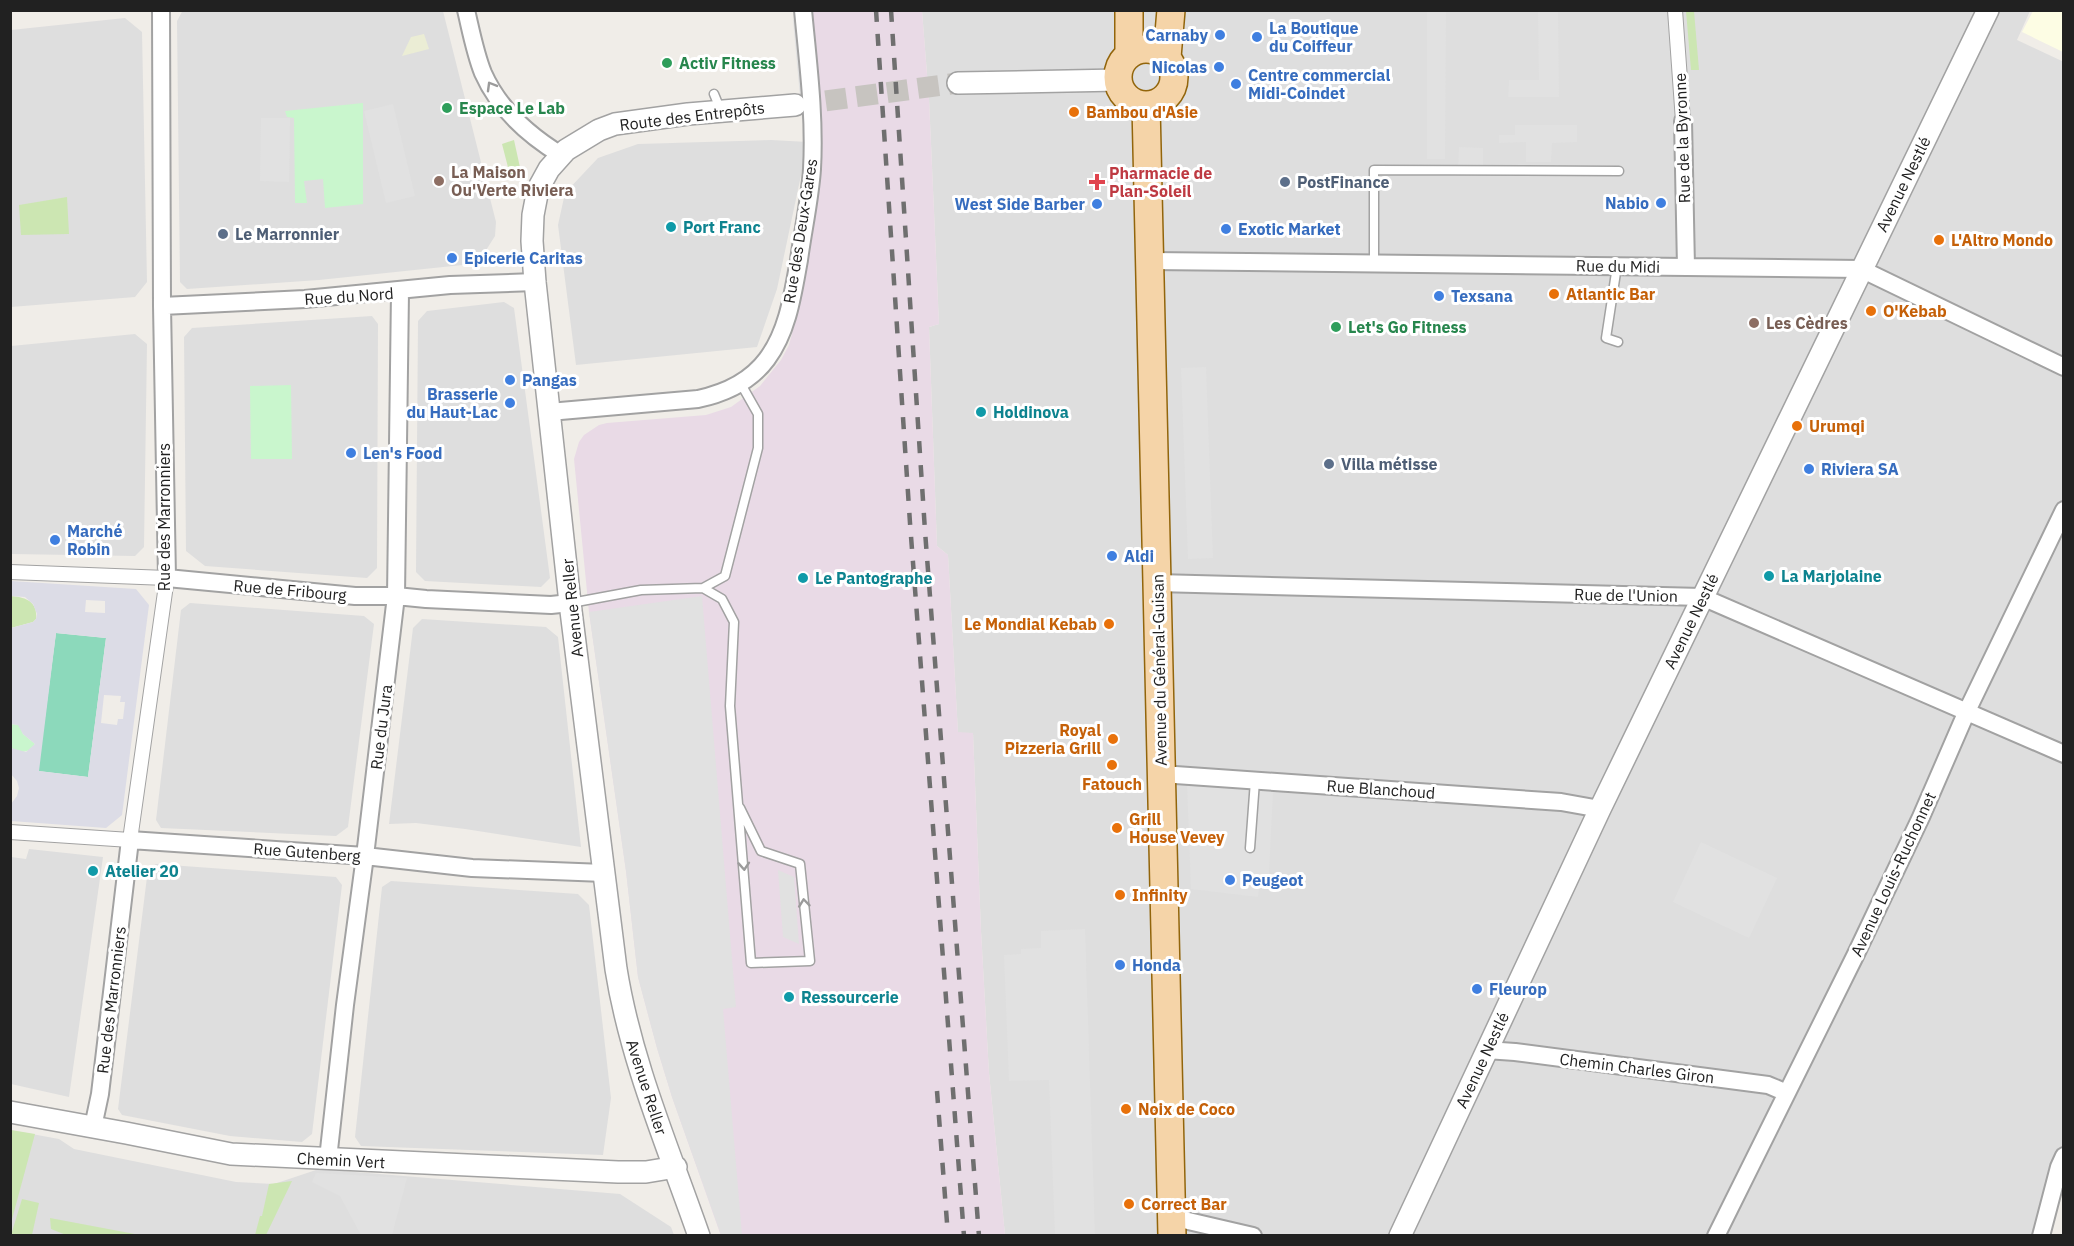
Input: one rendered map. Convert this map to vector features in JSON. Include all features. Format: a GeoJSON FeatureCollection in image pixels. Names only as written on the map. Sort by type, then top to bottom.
{"type":"FeatureCollection","features":[{"type":"Feature","properties":{"kind":"main road"},"geometry":{"type":"LineString","coordinates":[[1129,10],[1129,55]]}},
{"type":"Feature","properties":{"kind":"main road"},"geometry":{"type":"LineString","coordinates":[[1167,57],[1171,10]]}},
{"type":"Feature","properties":{"kind":"main road"},"geometry":{"type":"LineString","coordinates":[[1149,49],[1167,57],[1175,75],[1169,93],[1159,102],[1146,105],[1128,98],[1119,80],[1122,63],[1129,55],[1135,51],[1149,49]]}},
{"type":"Feature","properties":{"kind":"main road","name":"Avenue du Général-Guisan"},"geometry":{"type":"LineString","coordinates":[[1146,105],[1172,1226]]}},
{"type":"Feature","properties":{"kind":"street","name":"Rue des Marronniers"},"geometry":{"type":"LineString","coordinates":[[93,1127],[100,1094],[130,840],[167,578],[162,306],[161,10]]}},
{"type":"Feature","properties":{"kind":"street"},"geometry":{"type":"LineString","coordinates":[[466,10],[483,72],[506,111],[535,139],[561,154]]}},
{"type":"Feature","properties":{"kind":"street","name":"Rue des Deux-Gares"},"geometry":{"type":"LineString","coordinates":[[549,412],[698,399],[716,395],[741,384],[756,371],[775,348],[794,290],[812,171],[811,82],[803,10]]}},
{"type":"Feature","properties":{"kind":"street","name":"Rue de la Byronne"},"geometry":{"type":"LineString","coordinates":[[1675,10],[1683,121],[1686,267]]}},
{"type":"Feature","properties":{"kind":"street","name":"Avenue Nestlé"},"geometry":{"type":"LineString","coordinates":[[1401,1236],[1600,809],[1988,10]]}},
{"type":"Feature","properties":{"kind":"street"},"geometry":{"type":"LineString","coordinates":[[958,83],[1119,80]]}},
{"type":"Feature","properties":{"kind":"street","name":"Route des Entrepôts"},"geometry":{"type":"LineString","coordinates":[[561,154],[579,141],[615,124],[718,102],[795,105]]}},
{"type":"Feature","properties":{"kind":"street","name":"Avenue Reller"},"geometry":{"type":"LineString","coordinates":[[561,154],[538,189],[533,215],[532,241],[570,603],[616,969],[630,1037],[658,1125],[676,1167],[699,1236]]}},
{"type":"Feature","properties":{"kind":"street","name":"Rue du Midi"},"geometry":{"type":"LineString","coordinates":[[1150,261],[1861,269],[2064,367]]}},
{"type":"Feature","properties":{"kind":"street","name":"Rue du Nord"},"geometry":{"type":"LineString","coordinates":[[162,306],[305,299],[400,292],[450,285],[535,282]]}},
{"type":"Feature","properties":{"kind":"street","name":"Rue du Jura"},"geometry":{"type":"LineString","coordinates":[[328,1159],[396,596],[400,292]]}},
{"type":"Feature","properties":{"kind":"street","name":"Avenue Louis-Ruchonnet"},"geometry":{"type":"LineString","coordinates":[[1716,1236],[1921,817],[1967,711],[2064,510]]}},
{"type":"Feature","properties":{"kind":"street","name":"Rue de Fribourg"},"geometry":{"type":"LineString","coordinates":[[10,572],[167,578],[355,596],[396,596],[551,605],[570,603]]}},
{"type":"Feature","properties":{"kind":"street","name":"Rue de l'Union"},"geometry":{"type":"LineString","coordinates":[[1157,583],[1702,597],[2064,753]]}},
{"type":"Feature","properties":{"kind":"street","name":"Rue Blanchoud"},"geometry":{"type":"LineString","coordinates":[[1161,774],[1562,802],[1600,809]]}},
{"type":"Feature","properties":{"kind":"street","name":"Rue Gutenberg"},"geometry":{"type":"LineString","coordinates":[[10,832],[366,856],[472,868],[604,873]]}},
{"type":"Feature","properties":{"kind":"street","name":"Chemin Charles Giron"},"geometry":{"type":"LineString","coordinates":[[1486,1050],[1767,1085],[1787,1093]]}},
{"type":"Feature","properties":{"kind":"street","name":"Chemin Vert"},"geometry":{"type":"LineString","coordinates":[[10,1112],[231,1154],[618,1172],[646,1172],[676,1167]]}},
{"type":"Feature","properties":{"kind":"street"},"geometry":{"type":"LineString","coordinates":[[2041,1236],[2064,1156]]}},
{"type":"Feature","properties":{"kind":"street"},"geometry":{"type":"LineString","coordinates":[[1172,1226],[1253,1236]]}},
{"type":"Feature","properties":{"kind":"lane"},"geometry":{"type":"LineString","coordinates":[[1374,263],[1374,170],[1619,171]]}},
{"type":"Feature","properties":{"kind":"lane"},"geometry":{"type":"LineString","coordinates":[[1617,266],[1606,338],[1618,342]]}},
{"type":"Feature","properties":{"kind":"lane"},"geometry":{"type":"LineString","coordinates":[[570,603],[641,590],[703,588],[725,576],[758,448],[758,414],[741,384]]}},
{"type":"Feature","properties":{"kind":"lane"},"geometry":{"type":"LineString","coordinates":[[703,588],[722,599],[734,622],[730,706],[751,963],[810,961],[800,864],[761,851],[740,808]]}},
{"type":"Feature","properties":{"kind":"lane"},"geometry":{"type":"LineString","coordinates":[[1250,848],[1255,781]]}},
{"type":"Feature","properties":{"kind":"shaded area"},"geometry":{"type":"Polygon","coordinates":[[[183,10],[443,11],[496,222],[495,236],[483,255],[472,264],[319,280],[187,289],[180,282],[177,21],[183,10]]]}},
{"type":"Feature","properties":{"kind":"shaded area"},"geometry":{"type":"Polygon","coordinates":[[[811,11],[922,11],[929,99],[939,324],[929,327],[937,546],[948,555],[958,732],[973,733],[989,1073],[1005,1235],[721,1236],[672,1097],[638,977],[626,871],[589,612],[574,459],[579,442],[584,435],[599,425],[706,415],[731,407],[760,386],[781,360],[789,345],[799,307],[818,192],[821,149],[811,11]]]}},
{"type":"Feature","properties":{"kind":"shaded area"},"geometry":{"type":"Polygon","coordinates":[[[922,11],[2030,11],[2017,40],[2064,62],[2064,1156],[2041,1235],[1005,1235],[989,1073],[973,733],[958,733],[948,555],[937,546],[929,327],[939,324],[929,99],[922,11]]]}},
{"type":"Feature","properties":{"kind":"shaded area"},"geometry":{"type":"Polygon","coordinates":[[[1427,11],[1446,11],[1445,159],[1427,159],[1427,11]]]}},
{"type":"Feature","properties":{"kind":"shaded area"},"geometry":{"type":"Polygon","coordinates":[[[1538,11],[1558,11],[1559,97],[1508,97],[1509,80],[1539,80],[1538,11]]]}},
{"type":"Feature","properties":{"kind":"shaded area"},"geometry":{"type":"Polygon","coordinates":[[[2033,11],[2063,11],[2063,52],[2022,32],[2033,11]]]}},
{"type":"Feature","properties":{"kind":"shaded area"},"geometry":{"type":"Polygon","coordinates":[[[125,18],[142,32],[147,282],[135,297],[11,307],[11,30],[125,18]]]}},
{"type":"Feature","properties":{"kind":"shaded area"},"geometry":{"type":"Polygon","coordinates":[[[799,19],[808,119],[802,119],[793,20],[799,19]]]}},
{"type":"Feature","properties":{"kind":"shaded area"},"geometry":{"type":"Polygon","coordinates":[[[424,34],[429,49],[402,56],[411,37],[424,34]]]}},
{"type":"Feature","properties":{"kind":"shaded area"},"geometry":{"type":"Polygon","coordinates":[[[393,104],[415,196],[386,203],[364,111],[393,104]]]}},
{"type":"Feature","properties":{"kind":"shaded area"},"geometry":{"type":"Polygon","coordinates":[[[261,118],[290,118],[289,182],[260,181],[261,118]]]}},
{"type":"Feature","properties":{"kind":"shaded area"},"geometry":{"type":"Polygon","coordinates":[[[1515,125],[1577,125],[1577,142],[1552,143],[1551,162],[1526,162],[1526,142],[1499,143],[1499,135],[1515,135],[1515,125]]]}},
{"type":"Feature","properties":{"kind":"shaded area"},"geometry":{"type":"Polygon","coordinates":[[[771,140],[808,142],[777,289],[757,347],[576,365],[558,225],[565,193],[598,158],[638,144],[771,140]]]}},
{"type":"Feature","properties":{"kind":"shaded area"},"geometry":{"type":"Polygon","coordinates":[[[1459,147],[1483,148],[1483,165],[1509,166],[1508,174],[1458,173],[1459,147]]]}},
{"type":"Feature","properties":{"kind":"shaded area"},"geometry":{"type":"Polygon","coordinates":[[[504,302],[514,308],[550,578],[541,587],[425,581],[416,572],[418,321],[427,311],[504,302]]]}},
{"type":"Feature","properties":{"kind":"shaded area"},"geometry":{"type":"Polygon","coordinates":[[[372,316],[378,324],[377,568],[367,578],[205,566],[186,551],[184,337],[192,328],[372,316]]]}},
{"type":"Feature","properties":{"kind":"shaded area"},"geometry":{"type":"Polygon","coordinates":[[[135,334],[147,344],[144,547],[135,556],[11,554],[11,346],[135,334]]]}},
{"type":"Feature","properties":{"kind":"shaded area"},"geometry":{"type":"Polygon","coordinates":[[[1206,367],[1213,558],[1188,559],[1181,368],[1206,367]]]}},
{"type":"Feature","properties":{"kind":"shaded area"},"geometry":{"type":"Polygon","coordinates":[[[11,581],[136,589],[149,605],[122,815],[106,828],[11,821],[11,804],[19,788],[11,774],[11,748],[26,752],[35,744],[23,734],[18,725],[11,724],[11,628],[33,622],[37,614],[33,604],[25,597],[11,596],[11,581]],[[86,600],[85,612],[105,613],[105,601],[86,600]],[[56,633],[39,771],[88,777],[106,638],[56,633]],[[104,695],[101,723],[117,725],[118,719],[123,719],[125,702],[120,702],[121,696],[104,695]]]}},
{"type":"Feature","properties":{"kind":"shaded area"},"geometry":{"type":"Polygon","coordinates":[[[702,596],[736,1007],[723,1009],[742,1235],[721,1235],[672,1097],[638,977],[626,871],[589,612],[702,596]]]}},
{"type":"Feature","properties":{"kind":"shaded area"},"geometry":{"type":"Polygon","coordinates":[[[190,603],[364,616],[374,624],[348,827],[336,836],[161,828],[156,820],[181,610],[190,603]]]}},
{"type":"Feature","properties":{"kind":"shaded area"},"geometry":{"type":"Polygon","coordinates":[[[422,619],[546,627],[558,637],[581,847],[416,823],[389,824],[413,628],[422,619]]]}},
{"type":"Feature","properties":{"kind":"shaded area"},"geometry":{"type":"Polygon","coordinates":[[[1187,784],[1273,791],[1269,874],[1261,874],[1258,897],[1191,889],[1187,784]]]}},
{"type":"Feature","properties":{"kind":"shaded area"},"geometry":{"type":"Polygon","coordinates":[[[1701,842],[1777,878],[1749,938],[1673,902],[1701,842]]]}},
{"type":"Feature","properties":{"kind":"shaded area"},"geometry":{"type":"Polygon","coordinates":[[[29,849],[103,857],[69,1097],[11,1084],[11,857],[26,859],[29,849]]]}},
{"type":"Feature","properties":{"kind":"shaded area"},"geometry":{"type":"Polygon","coordinates":[[[156,864],[336,877],[342,885],[312,1134],[302,1142],[230,1136],[122,1115],[118,1109],[148,869],[156,864]]]}},
{"type":"Feature","properties":{"kind":"shaded area"},"geometry":{"type":"Polygon","coordinates":[[[778,870],[794,877],[799,944],[783,937],[778,870]]]}},
{"type":"Feature","properties":{"kind":"shaded area"},"geometry":{"type":"Polygon","coordinates":[[[391,881],[578,894],[589,905],[611,1098],[603,1155],[361,1146],[355,1137],[382,887],[391,881]]]}},
{"type":"Feature","properties":{"kind":"shaded area"},"geometry":{"type":"Polygon","coordinates":[[[1085,929],[1095,1235],[1055,1235],[1049,1080],[1009,1081],[1004,955],[1021,954],[1021,949],[1041,948],[1041,931],[1085,929]]]}},
{"type":"Feature","properties":{"kind":"shaded area"},"geometry":{"type":"Polygon","coordinates":[[[10,1130],[59,1139],[74,1149],[236,1182],[274,1184],[319,1169],[620,1194],[671,1227],[674,1235],[11,1235],[10,1130]]]}},
{"type":"Feature","properties":{"kind":"shaded area"},"geometry":{"type":"Polygon","coordinates":[[[316,1173],[407,1178],[392,1235],[361,1235],[340,1196],[312,1182],[316,1173]]]}},
{"type":"Feature","properties":{"kind":"green space"},"geometry":{"type":"Polygon","coordinates":[[[1686,11],[1694,11],[1699,70],[1691,70],[1686,11]]]}},
{"type":"Feature","properties":{"kind":"green space"},"geometry":{"type":"Polygon","coordinates":[[[363,103],[363,204],[325,208],[323,179],[304,181],[307,203],[295,203],[294,118],[287,117],[285,111],[363,103]]]}},
{"type":"Feature","properties":{"kind":"green space"},"geometry":{"type":"Polygon","coordinates":[[[514,140],[521,172],[510,175],[502,144],[514,140]]]}},
{"type":"Feature","properties":{"kind":"green space"},"geometry":{"type":"Polygon","coordinates":[[[67,197],[69,234],[21,235],[19,205],[67,197]]]}},
{"type":"Feature","properties":{"kind":"green space"},"geometry":{"type":"Polygon","coordinates":[[[291,385],[292,459],[251,459],[250,386],[291,385]]]}},
{"type":"Feature","properties":{"kind":"green space"},"geometry":{"type":"Polygon","coordinates":[[[10,596],[21,597],[33,604],[36,619],[33,622],[11,628],[10,596]]]}},
{"type":"Feature","properties":{"kind":"green space"},"geometry":{"type":"Polygon","coordinates":[[[56,633],[106,638],[88,777],[38,771],[56,633]]]}},
{"type":"Feature","properties":{"kind":"green space"},"geometry":{"type":"Polygon","coordinates":[[[10,724],[19,725],[23,734],[35,744],[29,750],[24,752],[11,748],[10,724]]]}},
{"type":"Feature","properties":{"kind":"green space"},"geometry":{"type":"Polygon","coordinates":[[[10,1130],[35,1134],[11,1223],[10,1130]]]}},
{"type":"Feature","properties":{"kind":"green space"},"geometry":{"type":"Polygon","coordinates":[[[292,1181],[266,1235],[255,1235],[269,1184],[292,1181]]]}},
{"type":"Feature","properties":{"kind":"green space"},"geometry":{"type":"Polygon","coordinates":[[[22,1199],[39,1203],[32,1235],[11,1235],[22,1199]]]}},
{"type":"Feature","properties":{"kind":"green space"},"geometry":{"type":"Polygon","coordinates":[[[50,1218],[140,1235],[66,1235],[51,1229],[50,1218]]]}},
{"type":"Feature","properties":{"kind":"tunnel"},"geometry":{"type":"LineString","coordinates":[[795,105],[958,83]]}},
{"type":"Feature","properties":{"kind":"railway"},"geometry":{"type":"LineString","coordinates":[[876,10],[910,523],[964,1236]]}},
{"type":"Feature","properties":{"kind":"railway"},"geometry":{"type":"LineString","coordinates":[[891,10],[925,531],[979,1236]]}},
{"type":"Feature","properties":{"kind":"railway"},"geometry":{"type":"LineString","coordinates":[[937,1091],[948,1236]]}},
{"type":"Feature","properties":{"kind":"place","name":"Carnaby"},"geometry":{"type":"Point","coordinates":[1220,35]}},
{"type":"Feature","properties":{"kind":"place","name":"La Boutique du Coiffeur"},"geometry":{"type":"Point","coordinates":[1257,37]}},
{"type":"Feature","properties":{"kind":"place","name":"Activ Fitness"},"geometry":{"type":"Point","coordinates":[667,63]}},
{"type":"Feature","properties":{"kind":"place","name":"Nicolas"},"geometry":{"type":"Point","coordinates":[1219,67]}},
{"type":"Feature","properties":{"kind":"place","name":"Centre commercial Midi-Coindet"},"geometry":{"type":"Point","coordinates":[1236,84]}},
{"type":"Feature","properties":{"kind":"place","name":"Espace Le Lab"},"geometry":{"type":"Point","coordinates":[447,108]}},
{"type":"Feature","properties":{"kind":"place","name":"Bambou d'Asie"},"geometry":{"type":"Point","coordinates":[1074,112]}},
{"type":"Feature","properties":{"kind":"place","name":"La Maison Ou'Verte Riviera"},"geometry":{"type":"Point","coordinates":[439,181]}},
{"type":"Feature","properties":{"kind":"place","name":"Pharmacie de Plan-Soleil"},"geometry":{"type":"Point","coordinates":[1097,182]}},
{"type":"Feature","properties":{"kind":"place","name":"PostFinance"},"geometry":{"type":"Point","coordinates":[1285,182]}},
{"type":"Feature","properties":{"kind":"place","name":"Nabio"},"geometry":{"type":"Point","coordinates":[1661,203]}},
{"type":"Feature","properties":{"kind":"place","name":"West Side Barber"},"geometry":{"type":"Point","coordinates":[1097,204]}},
{"type":"Feature","properties":{"kind":"place","name":"Port Franc"},"geometry":{"type":"Point","coordinates":[671,227]}},
{"type":"Feature","properties":{"kind":"place","name":"Exotic Market"},"geometry":{"type":"Point","coordinates":[1226,229]}},
{"type":"Feature","properties":{"kind":"place","name":"Le Marronnier"},"geometry":{"type":"Point","coordinates":[223,234]}},
{"type":"Feature","properties":{"kind":"place","name":"L'Altro Mondo"},"geometry":{"type":"Point","coordinates":[1939,240]}},
{"type":"Feature","properties":{"kind":"place","name":"Epicerie Caritas"},"geometry":{"type":"Point","coordinates":[452,258]}},
{"type":"Feature","properties":{"kind":"place","name":"Atlantic Bar"},"geometry":{"type":"Point","coordinates":[1554,294]}},
{"type":"Feature","properties":{"kind":"place","name":"Texsana"},"geometry":{"type":"Point","coordinates":[1439,296]}},
{"type":"Feature","properties":{"kind":"place","name":"O'Kebab"},"geometry":{"type":"Point","coordinates":[1871,311]}},
{"type":"Feature","properties":{"kind":"place","name":"Les Cèdres"},"geometry":{"type":"Point","coordinates":[1754,323]}},
{"type":"Feature","properties":{"kind":"place","name":"Let's Go Fitness"},"geometry":{"type":"Point","coordinates":[1336,327]}},
{"type":"Feature","properties":{"kind":"place","name":"Pangas"},"geometry":{"type":"Point","coordinates":[510,380]}},
{"type":"Feature","properties":{"kind":"place","name":"Brasserie du Haut-Lac"},"geometry":{"type":"Point","coordinates":[510,403]}},
{"type":"Feature","properties":{"kind":"place","name":"Holdinova"},"geometry":{"type":"Point","coordinates":[981,412]}},
{"type":"Feature","properties":{"kind":"place","name":"Urumqi"},"geometry":{"type":"Point","coordinates":[1797,426]}},
{"type":"Feature","properties":{"kind":"place","name":"Len's Food"},"geometry":{"type":"Point","coordinates":[351,453]}},
{"type":"Feature","properties":{"kind":"place","name":"Villa métisse"},"geometry":{"type":"Point","coordinates":[1329,464]}},
{"type":"Feature","properties":{"kind":"place","name":"Riviera SA"},"geometry":{"type":"Point","coordinates":[1809,469]}},
{"type":"Feature","properties":{"kind":"place","name":"Marché Robin"},"geometry":{"type":"Point","coordinates":[55,540]}},
{"type":"Feature","properties":{"kind":"place","name":"Aldi"},"geometry":{"type":"Point","coordinates":[1112,556]}},
{"type":"Feature","properties":{"kind":"place","name":"La Marjolaine"},"geometry":{"type":"Point","coordinates":[1769,576]}},
{"type":"Feature","properties":{"kind":"place","name":"Le Pantographe"},"geometry":{"type":"Point","coordinates":[803,578]}},
{"type":"Feature","properties":{"kind":"place","name":"Le Mondial Kebab"},"geometry":{"type":"Point","coordinates":[1109,624]}},
{"type":"Feature","properties":{"kind":"place","name":"Royal Pizzeria Grill"},"geometry":{"type":"Point","coordinates":[1113,739]}},
{"type":"Feature","properties":{"kind":"place","name":"Fatouch"},"geometry":{"type":"Point","coordinates":[1112,765]}},
{"type":"Feature","properties":{"kind":"place","name":"Grill House Vevey"},"geometry":{"type":"Point","coordinates":[1117,828]}},
{"type":"Feature","properties":{"kind":"place","name":"Atelier 20"},"geometry":{"type":"Point","coordinates":[93,871]}},
{"type":"Feature","properties":{"kind":"place","name":"Peugeot"},"geometry":{"type":"Point","coordinates":[1230,880]}},
{"type":"Feature","properties":{"kind":"place","name":"Infinity"},"geometry":{"type":"Point","coordinates":[1120,895]}},
{"type":"Feature","properties":{"kind":"place","name":"Honda"},"geometry":{"type":"Point","coordinates":[1120,965]}},
{"type":"Feature","properties":{"kind":"place","name":"Fleurop"},"geometry":{"type":"Point","coordinates":[1477,989]}},
{"type":"Feature","properties":{"kind":"place","name":"Ressourcerie"},"geometry":{"type":"Point","coordinates":[789,997]}},
{"type":"Feature","properties":{"kind":"place","name":"Noix de Coco"},"geometry":{"type":"Point","coordinates":[1126,1109]}},
{"type":"Feature","properties":{"kind":"place","name":"Correct Bar"},"geometry":{"type":"Point","coordinates":[1129,1204]}}]}
